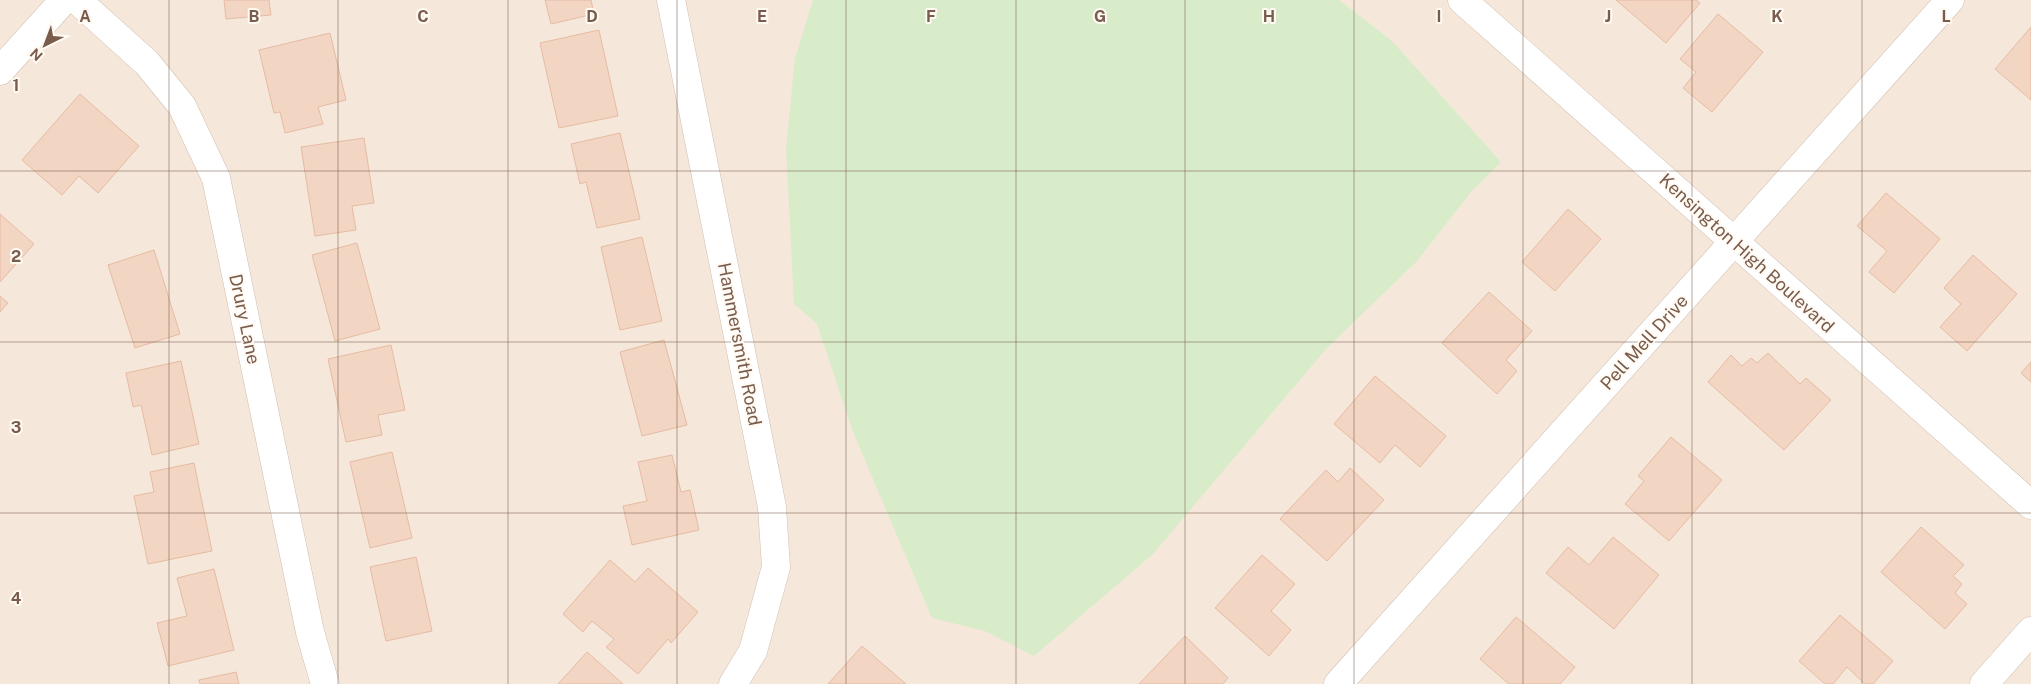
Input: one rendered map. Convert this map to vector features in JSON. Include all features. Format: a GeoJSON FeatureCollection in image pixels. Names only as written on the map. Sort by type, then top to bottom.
{"type":"FeatureCollection","features":[{"type":"Feature","properties":{"kind":"street"},"geometry":{"type":"LineString","coordinates":[[0,71],[64,0]]}},
{"type":"Feature","properties":{"kind":"street","name":"Drury Lane"},"geometry":{"type":"LineString","coordinates":[[76,0],[147,64],[182,106],[216,178],[310,632],[325,684]]}},
{"type":"Feature","properties":{"kind":"street","name":"Hammersmith Road"},"geometry":{"type":"LineString","coordinates":[[671,0],[772,507],[776,567],[753,651],[733,684]]}},
{"type":"Feature","properties":{"kind":"street","name":"Kensington High Boulevard"},"geometry":{"type":"LineString","coordinates":[[1462,0],[2031,505]]}},
{"type":"Feature","properties":{"kind":"street","name":"Pell Mell Drive"},"geometry":{"type":"LineString","coordinates":[[1338,684],[1950,0]]}},
{"type":"Feature","properties":{"kind":"street"},"geometry":{"type":"LineString","coordinates":[[1984,684],[2031,631]]}},
{"type":"Feature","properties":{"kind":"shaded area"},"geometry":{"type":"Polygon","coordinates":[[[0,0],[2031,0],[2031,684],[0,684],[0,0]]]}},
{"type":"Feature","properties":{"kind":"green space"},"geometry":{"type":"Polygon","coordinates":[[[813,0],[1339,0],[1391,40],[1501,162],[1471,192],[1417,261],[1326,349],[1153,554],[1034,656],[985,631],[932,618],[853,432],[817,324],[794,304],[786,148],[795,58],[813,0]]]}},
{"type":"Feature","properties":{"kind":"building"},"geometry":{"type":"Polygon","coordinates":[[[224,0],[269,0],[271,15],[226,19],[224,0]]]}},
{"type":"Feature","properties":{"kind":"building"},"geometry":{"type":"Polygon","coordinates":[[[545,0],[591,0],[594,14],[551,24],[545,0]]]}},
{"type":"Feature","properties":{"kind":"building"},"geometry":{"type":"Polygon","coordinates":[[[1616,0],[1696,0],[1700,3],[1666,43],[1616,0]]]}},
{"type":"Feature","properties":{"kind":"building"},"geometry":{"type":"Polygon","coordinates":[[[1718,14],[1763,52],[1712,112],[1683,88],[1696,72],[1680,59],[1718,14]]]}},
{"type":"Feature","properties":{"kind":"building"},"geometry":{"type":"Polygon","coordinates":[[[2031,27],[2031,100],[1995,69],[2031,27]]]}},
{"type":"Feature","properties":{"kind":"building"},"geometry":{"type":"Polygon","coordinates":[[[599,30],[618,116],[559,128],[540,43],[599,30]]]}},
{"type":"Feature","properties":{"kind":"building"},"geometry":{"type":"Polygon","coordinates":[[[330,33],[346,100],[318,107],[323,124],[285,133],[280,112],[274,113],[259,50],[330,33]]]}},
{"type":"Feature","properties":{"kind":"building"},"geometry":{"type":"Polygon","coordinates":[[[80,94],[139,146],[98,193],[79,176],[62,195],[22,160],[80,94]]]}},
{"type":"Feature","properties":{"kind":"building"},"geometry":{"type":"Polygon","coordinates":[[[620,133],[640,219],[597,228],[586,182],[580,184],[571,144],[620,133]]]}},
{"type":"Feature","properties":{"kind":"building"},"geometry":{"type":"Polygon","coordinates":[[[364,138],[374,203],[352,206],[356,230],[315,236],[301,147],[364,138]]]}},
{"type":"Feature","properties":{"kind":"building"},"geometry":{"type":"Polygon","coordinates":[[[1886,193],[1940,239],[1894,293],[1869,272],[1887,251],[1857,226],[1886,193]]]}},
{"type":"Feature","properties":{"kind":"building"},"geometry":{"type":"Polygon","coordinates":[[[1568,209],[1601,239],[1555,291],[1522,262],[1568,209]]]}},
{"type":"Feature","properties":{"kind":"building"},"geometry":{"type":"Polygon","coordinates":[[[0,214],[34,244],[0,282],[0,214]]]}},
{"type":"Feature","properties":{"kind":"building"},"geometry":{"type":"Polygon","coordinates":[[[642,237],[662,321],[620,330],[601,247],[642,237]]]}},
{"type":"Feature","properties":{"kind":"building"},"geometry":{"type":"Polygon","coordinates":[[[357,243],[380,329],[335,341],[312,255],[357,243]]]}},
{"type":"Feature","properties":{"kind":"building"},"geometry":{"type":"Polygon","coordinates":[[[154,250],[180,334],[135,348],[108,265],[154,250]]]}},
{"type":"Feature","properties":{"kind":"building"},"geometry":{"type":"Polygon","coordinates":[[[1973,255],[2017,294],[1967,351],[1940,327],[1961,304],[1944,288],[1973,255]]]}},
{"type":"Feature","properties":{"kind":"building"},"geometry":{"type":"Polygon","coordinates":[[[1489,292],[1532,331],[1506,360],[1517,371],[1497,394],[1442,343],[1489,292]]]}},
{"type":"Feature","properties":{"kind":"building"},"geometry":{"type":"Polygon","coordinates":[[[0,296],[8,303],[0,312],[0,296]]]}},
{"type":"Feature","properties":{"kind":"building"},"geometry":{"type":"Polygon","coordinates":[[[664,340],[687,425],[642,436],[620,352],[664,340]]]}},
{"type":"Feature","properties":{"kind":"building"},"geometry":{"type":"Polygon","coordinates":[[[391,345],[405,410],[378,415],[382,435],[346,442],[328,359],[391,345]]]}},
{"type":"Feature","properties":{"kind":"building"},"geometry":{"type":"Polygon","coordinates":[[[1768,353],[1800,384],[1806,378],[1831,400],[1784,450],[1708,382],[1731,355],[1742,366],[1751,358],[1757,363],[1768,353]]]}},
{"type":"Feature","properties":{"kind":"building"},"geometry":{"type":"Polygon","coordinates":[[[181,361],[199,444],[152,455],[141,405],[133,407],[126,373],[181,361]]]}},
{"type":"Feature","properties":{"kind":"building"},"geometry":{"type":"Polygon","coordinates":[[[2031,362],[2031,382],[2021,373],[2031,362]]]}},
{"type":"Feature","properties":{"kind":"building"},"geometry":{"type":"Polygon","coordinates":[[[1375,376],[1446,436],[1420,467],[1395,445],[1380,463],[1334,424],[1375,376]]]}},
{"type":"Feature","properties":{"kind":"building"},"geometry":{"type":"Polygon","coordinates":[[[1671,437],[1722,480],[1669,541],[1625,504],[1644,481],[1638,476],[1671,437]]]}},
{"type":"Feature","properties":{"kind":"building"},"geometry":{"type":"Polygon","coordinates":[[[392,452],[412,538],[370,548],[350,462],[392,452]]]}},
{"type":"Feature","properties":{"kind":"building"},"geometry":{"type":"Polygon","coordinates":[[[672,455],[681,492],[690,490],[699,530],[632,545],[623,506],[647,501],[638,462],[672,455]]]}},
{"type":"Feature","properties":{"kind":"building"},"geometry":{"type":"Polygon","coordinates":[[[194,463],[212,551],[148,564],[134,496],[154,492],[150,472],[194,463]]]}},
{"type":"Feature","properties":{"kind":"building"},"geometry":{"type":"Polygon","coordinates":[[[1350,468],[1384,500],[1327,561],[1280,519],[1326,470],[1338,482],[1350,468]]]}},
{"type":"Feature","properties":{"kind":"building"},"geometry":{"type":"Polygon","coordinates":[[[1921,527],[1964,565],[1953,576],[1962,584],[1955,593],[1967,604],[1945,629],[1881,572],[1921,527]]]}},
{"type":"Feature","properties":{"kind":"building"},"geometry":{"type":"Polygon","coordinates":[[[1613,537],[1659,575],[1614,629],[1546,573],[1568,547],[1589,565],[1613,537]]]}},
{"type":"Feature","properties":{"kind":"building"},"geometry":{"type":"Polygon","coordinates":[[[1262,555],[1295,584],[1271,611],[1291,630],[1269,656],[1215,608],[1262,555]]]}},
{"type":"Feature","properties":{"kind":"building"},"geometry":{"type":"Polygon","coordinates":[[[416,557],[432,631],[386,641],[370,567],[416,557]]]}},
{"type":"Feature","properties":{"kind":"building"},"geometry":{"type":"Polygon","coordinates":[[[610,560],[635,582],[648,568],[698,612],[671,643],[668,639],[638,674],[606,647],[614,639],[592,621],[583,632],[563,614],[610,560]]]}},
{"type":"Feature","properties":{"kind":"building"},"geometry":{"type":"Polygon","coordinates":[[[214,569],[234,650],[168,666],[157,623],[187,616],[177,578],[214,569]]]}},
{"type":"Feature","properties":{"kind":"building"},"geometry":{"type":"Polygon","coordinates":[[[1840,615],[1893,661],[1873,684],[1865,684],[1847,667],[1833,684],[1825,684],[1799,661],[1840,615]]]}},
{"type":"Feature","properties":{"kind":"building"},"geometry":{"type":"Polygon","coordinates":[[[1516,617],[1575,667],[1560,684],[1509,684],[1480,659],[1516,617]]]}},
{"type":"Feature","properties":{"kind":"building"},"geometry":{"type":"Polygon","coordinates":[[[1185,636],[1228,678],[1223,684],[1139,684],[1185,636]]]}},
{"type":"Feature","properties":{"kind":"building"},"geometry":{"type":"Polygon","coordinates":[[[862,646],[906,684],[828,684],[862,646]]]}},
{"type":"Feature","properties":{"kind":"building"},"geometry":{"type":"Polygon","coordinates":[[[587,652],[623,684],[558,684],[587,652]]]}},
{"type":"Feature","properties":{"kind":"building"},"geometry":{"type":"Polygon","coordinates":[[[236,672],[239,684],[200,684],[199,680],[236,672]]]}}]}
